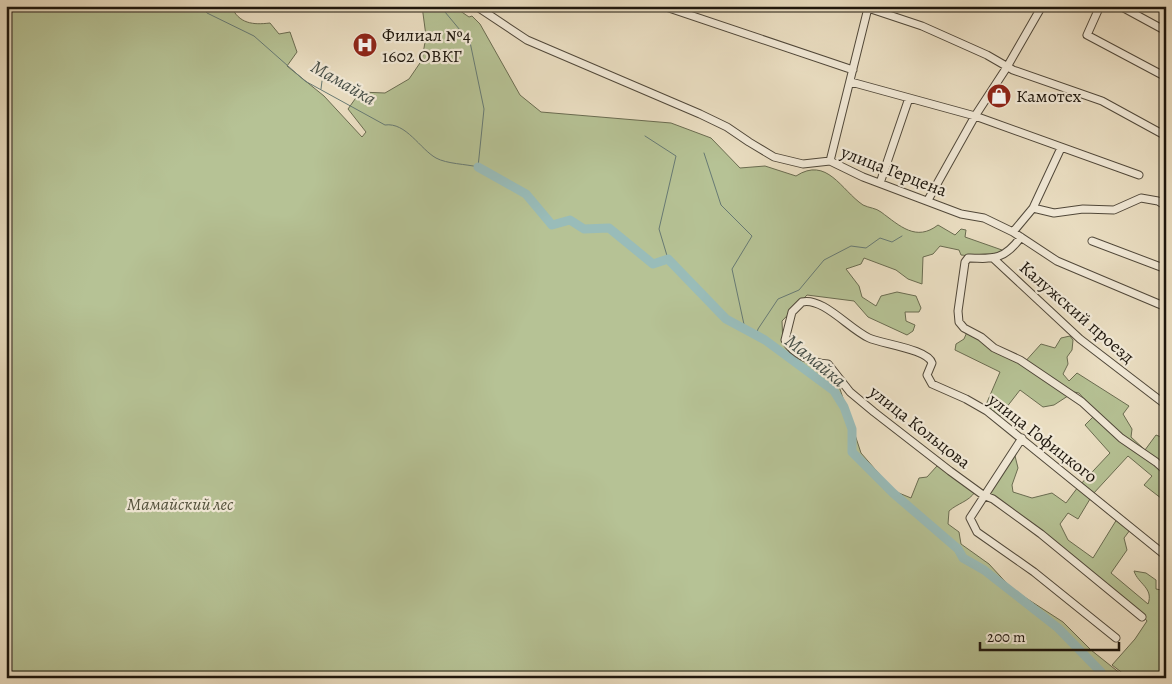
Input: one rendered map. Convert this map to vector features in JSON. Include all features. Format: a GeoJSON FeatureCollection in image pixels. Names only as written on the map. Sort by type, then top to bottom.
{"type":"FeatureCollection","features":[{"type":"Feature","properties":{"kind":"street"},"geometry":{"type":"LineString","coordinates":[[288,6],[297,6]]}},
{"type":"Feature","properties":{"kind":"street","name":"улица Герцена"},"geometry":{"type":"LineString","coordinates":[[476,6],[527,40],[727,126],[774,157],[803,164],[830,162],[880,184],[928,200],[961,214],[984,218],[1013,232],[1057,261],[1166,307]]}},
{"type":"Feature","properties":{"kind":"street"},"geometry":{"type":"LineString","coordinates":[[663,6],[853,70]]}},
{"type":"Feature","properties":{"kind":"street"},"geometry":{"type":"LineString","coordinates":[[928,200],[974,116],[1007,67],[1042,6]]}},
{"type":"Feature","properties":{"kind":"street"},"geometry":{"type":"LineString","coordinates":[[1100,6],[1087,34],[1166,77]]}},
{"type":"Feature","properties":{"kind":"street"},"geometry":{"type":"LineString","coordinates":[[1120,6],[1166,31]]}},
{"type":"Feature","properties":{"kind":"street"},"geometry":{"type":"LineString","coordinates":[[830,162],[851,82],[865,7],[922,26],[987,55],[1007,67],[1102,100],[1166,136]]}},
{"type":"Feature","properties":{"kind":"street"},"geometry":{"type":"LineString","coordinates":[[851,82],[974,116],[1139,175]]}},
{"type":"Feature","properties":{"kind":"street"},"geometry":{"type":"LineString","coordinates":[[880,184],[909,98]]}},
{"type":"Feature","properties":{"kind":"street"},"geometry":{"type":"LineString","coordinates":[[1013,232],[1033,208],[1060,148]]}},
{"type":"Feature","properties":{"kind":"street"},"geometry":{"type":"LineString","coordinates":[[1033,208],[1054,213],[1082,209],[1114,210],[1141,198],[1158,201],[1166,206]]}},
{"type":"Feature","properties":{"kind":"street"},"geometry":{"type":"LineString","coordinates":[[1021,238],[1006,253],[994,259],[968,258],[965,262],[958,311],[959,322],[964,328],[981,337],[994,348],[1020,360],[1082,402],[1122,438],[1166,471]]}},
{"type":"Feature","properties":{"kind":"street"},"geometry":{"type":"LineString","coordinates":[[1092,241],[1166,268]]}},
{"type":"Feature","properties":{"kind":"street","name":"Калужский проезд"},"geometry":{"type":"LineString","coordinates":[[994,259],[1080,339],[1166,405]]}},
{"type":"Feature","properties":{"kind":"street","name":"улица Гофицкого"},"geometry":{"type":"LineString","coordinates":[[807,301],[818,302],[861,334],[880,342],[927,356],[932,363],[927,375],[932,384],[966,399],[987,411],[1166,556]]}},
{"type":"Feature","properties":{"kind":"street","name":"улица Кольцова"},"geometry":{"type":"LineString","coordinates":[[807,301],[802,302],[792,312],[785,340],[790,349],[817,364],[828,364],[850,392],[874,412],[984,495],[993,499],[1040,534],[1142,617]]}},
{"type":"Feature","properties":{"kind":"street"},"geometry":{"type":"LineString","coordinates":[[1022,438],[970,518],[977,532],[1034,572],[1116,638]]}},
{"type":"Feature","properties":{"kind":"green space","name":"Мамайский лес"},"geometry":{"type":"Polygon","coordinates":[[[6,6],[231,6],[242,20],[258,24],[270,23],[279,34],[290,32],[297,52],[287,66],[324,96],[362,137],[366,132],[348,109],[360,92],[385,93],[409,79],[422,60],[426,36],[422,6],[453,6],[469,17],[472,16],[480,24],[520,95],[541,112],[671,123],[711,138],[740,168],[765,166],[796,176],[807,171],[825,172],[863,205],[879,211],[908,230],[922,232],[938,225],[955,235],[961,229],[966,230],[965,237],[1002,250],[994,256],[983,258],[961,255],[959,250],[940,246],[933,254],[923,257],[922,284],[908,279],[896,270],[864,258],[861,264],[846,269],[859,286],[862,297],[876,306],[881,296],[897,292],[916,296],[921,308],[919,312],[905,312],[906,321],[915,325],[913,331],[907,335],[868,317],[854,301],[807,295],[782,321],[783,344],[793,357],[818,367],[838,383],[861,453],[894,491],[911,498],[919,478],[927,477],[937,466],[944,468],[975,492],[949,511],[948,524],[959,532],[961,544],[989,564],[1012,589],[1063,622],[1091,650],[1126,678],[6,678],[6,6]]]}},
{"type":"Feature","properties":{"kind":"green space"},"geometry":{"type":"Polygon","coordinates":[[[967,332],[1023,364],[1041,344],[1055,348],[1061,338],[1070,336],[1073,340],[1072,350],[1067,357],[1068,364],[1063,374],[1069,381],[1077,373],[1129,406],[1123,414],[1132,429],[1131,437],[1145,450],[1156,435],[1166,439],[1166,502],[1144,485],[1152,476],[1128,456],[1093,494],[1078,519],[1068,513],[1060,524],[1068,540],[1093,558],[1117,519],[1130,530],[1124,538],[1127,550],[1111,573],[1148,604],[1149,594],[1134,571],[1146,573],[1156,580],[1156,589],[1161,590],[1162,578],[1166,571],[1166,678],[1129,678],[1112,665],[1135,639],[1147,621],[987,495],[1014,452],[1018,468],[1012,485],[1013,492],[1032,498],[1052,493],[1066,503],[1078,487],[1110,453],[1085,425],[1094,416],[1095,411],[1079,393],[1074,392],[1054,405],[1043,407],[1020,390],[999,417],[985,407],[1000,372],[955,350],[956,344],[964,339],[967,332]]]}},
{"type":"Feature","properties":{"kind":"waterway","name":"Мамайка"},"geometry":{"type":"LineString","coordinates":[[201,6],[207,13],[254,36],[305,81],[385,125],[393,125],[400,128],[436,158],[451,163],[478,167],[484,109],[470,42],[440,6]]}},
{"type":"Feature","properties":{"kind":"waterway"},"geometry":{"type":"LineString","coordinates":[[321,89],[322,81]]}},
{"type":"Feature","properties":{"kind":"waterway"},"geometry":{"type":"LineString","coordinates":[[645,136],[676,156],[659,229],[668,259]]}},
{"type":"Feature","properties":{"kind":"waterway"},"geometry":{"type":"LineString","coordinates":[[704,153],[721,205],[752,236],[732,269],[745,329]]}},
{"type":"Feature","properties":{"kind":"waterway","name":"Мамайка"},"geometry":{"type":"LineString","coordinates":[[478,167],[526,194],[552,225],[570,220],[584,229],[609,228],[653,264],[668,259],[726,319],[765,340],[834,391],[844,407],[852,429],[852,452],[893,493],[958,549],[963,558],[984,570],[1058,628],[1101,672],[1101,678]]}},
{"type":"Feature","properties":{"kind":"waterway"},"geometry":{"type":"LineString","coordinates":[[756,336],[758,329],[778,299],[799,290],[824,260],[851,246],[866,248],[880,238],[892,242],[902,236]]}},
{"type":"Feature","properties":{"kind":"place","name":"Филиал №4 1602 ОВКГ"},"geometry":{"type":"Point","coordinates":[365,45]}},
{"type":"Feature","properties":{"kind":"place","name":"Камотех"},"geometry":{"type":"Point","coordinates":[999,96]}}]}
